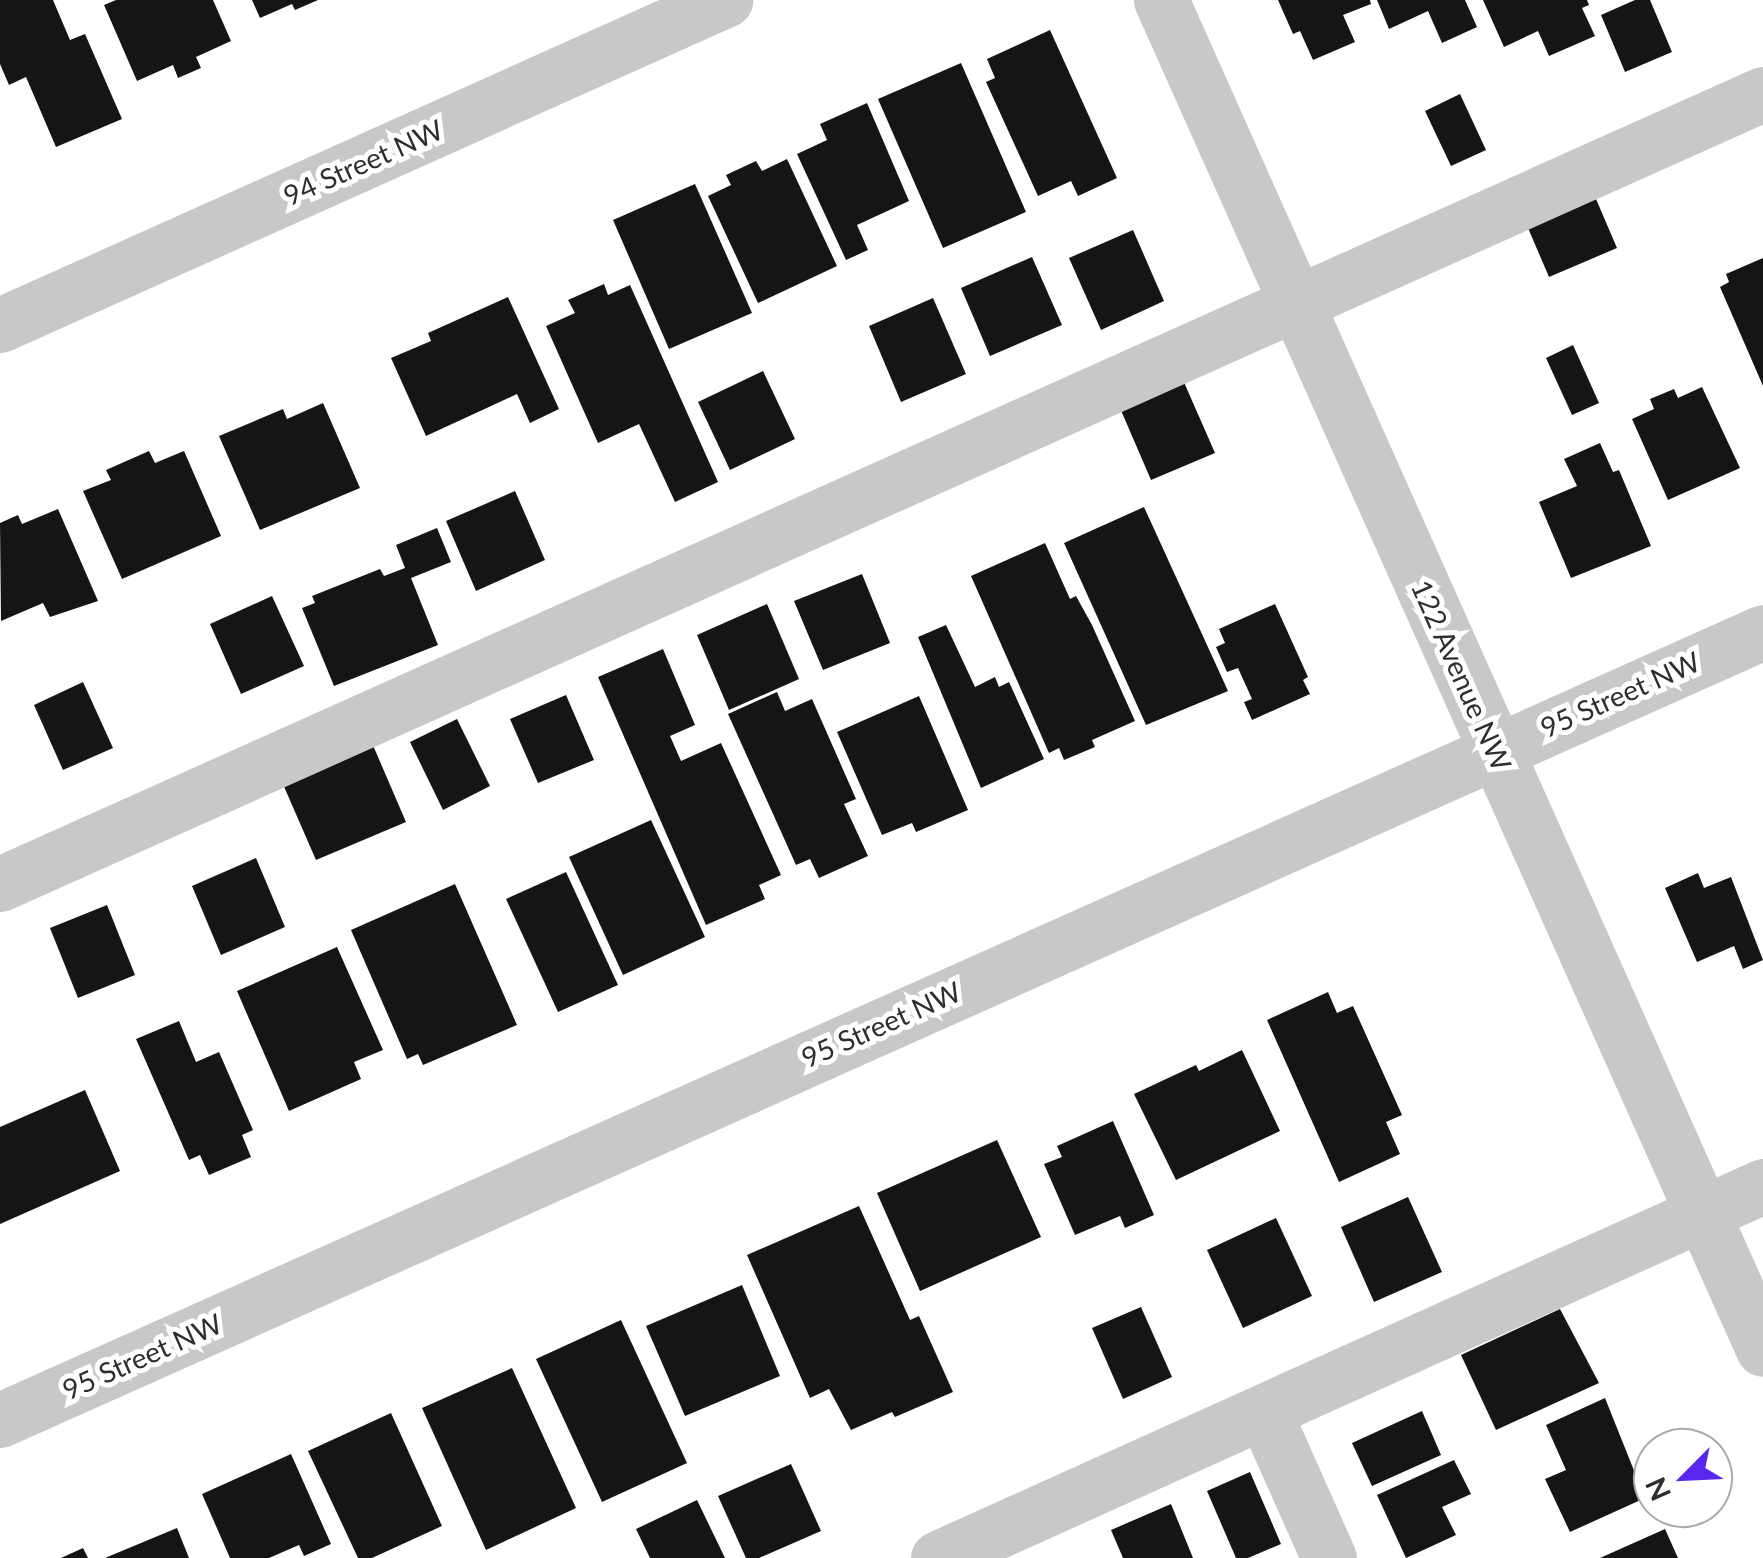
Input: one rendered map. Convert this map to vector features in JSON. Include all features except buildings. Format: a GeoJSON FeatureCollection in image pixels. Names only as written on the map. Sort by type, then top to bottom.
{"type":"FeatureCollection","features":[{"type":"Feature","properties":{"kind":"street","name":"94 Street NW"},"geometry":{"type":"LineString","coordinates":[[0,325],[725,0]]}},
{"type":"Feature","properties":{"kind":"street","name":"122 Avenue NW"},"geometry":{"type":"LineString","coordinates":[[1161,0],[1763,1349]]}},
{"type":"Feature","properties":{"kind":"street"},"geometry":{"type":"LineString","coordinates":[[0,884],[1763,94]]}},
{"type":"Feature","properties":{"kind":"street","name":"95 Street NW"},"geometry":{"type":"LineString","coordinates":[[0,1420],[1763,632]]}},
{"type":"Feature","properties":{"kind":"street"},"geometry":{"type":"LineString","coordinates":[[938,1558],[1763,1186]]}},
{"type":"Feature","properties":{"kind":"street"},"geometry":{"type":"LineString","coordinates":[[1264,1412],[1329,1558]]}}]}
